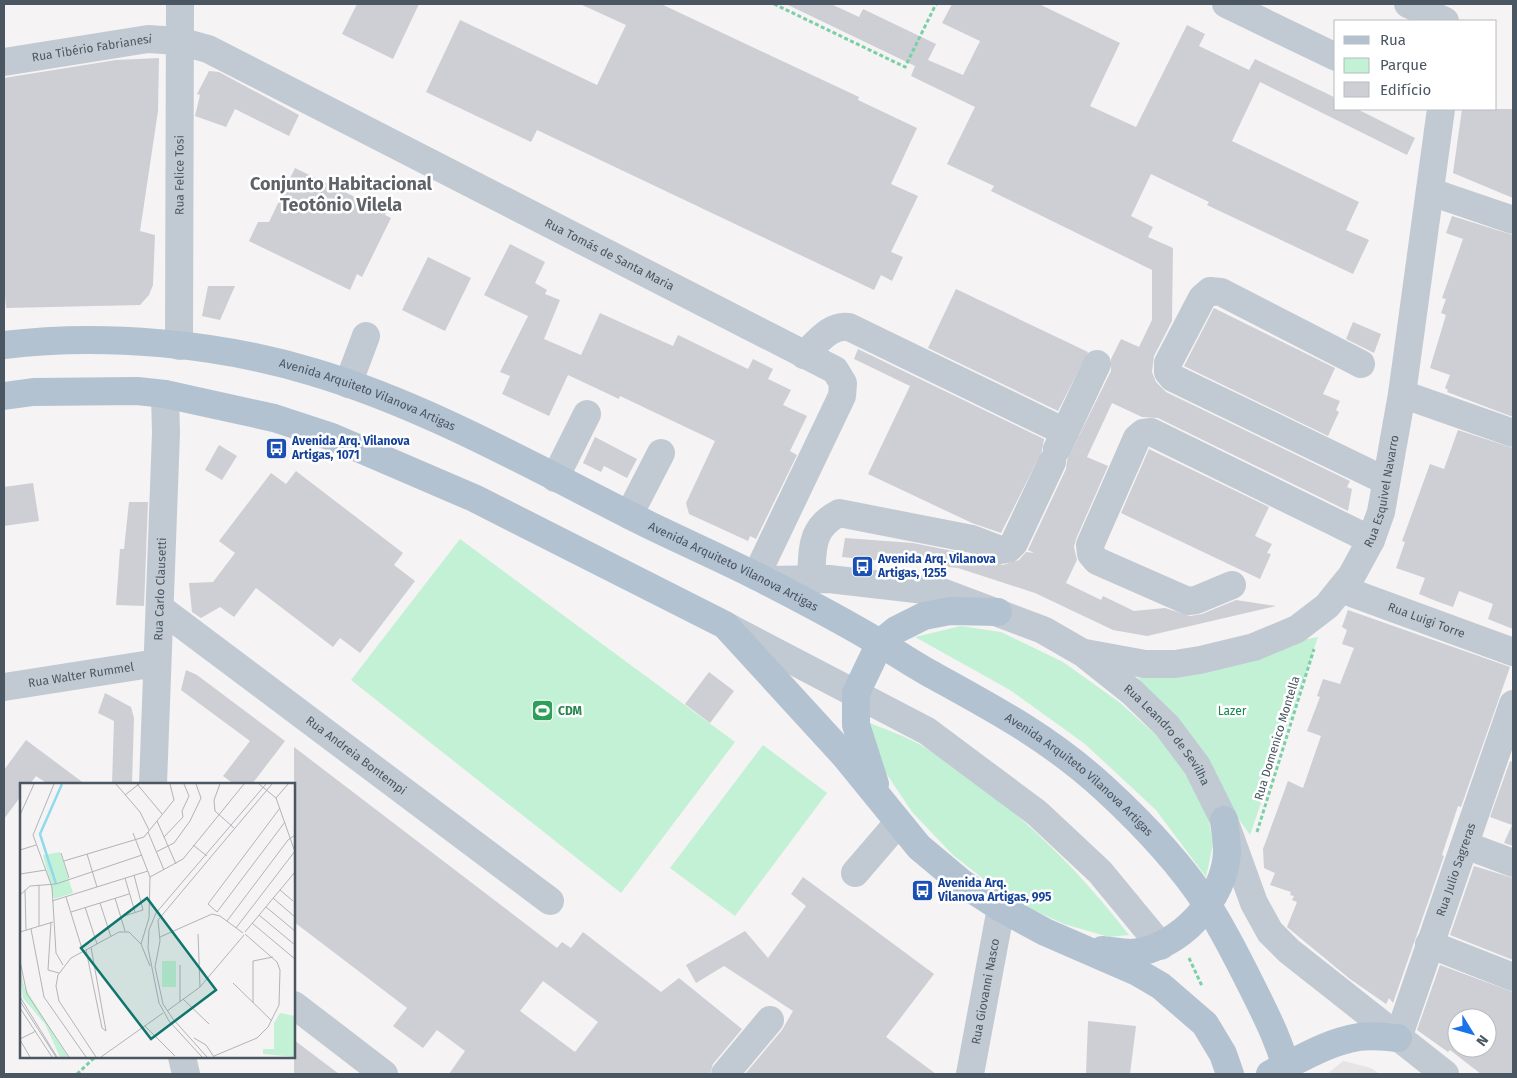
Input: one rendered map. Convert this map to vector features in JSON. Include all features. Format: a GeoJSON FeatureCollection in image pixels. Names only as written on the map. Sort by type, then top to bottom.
{"type":"FeatureCollection","features":[{"type":"Feature","properties":{"kind":"main road","name":"Avenida Arquiteto Vilanova Artigas"},"geometry":{"type":"LineString","coordinates":[[4,345],[48,339],[112,340],[179,346],[261,359],[313,372],[348,384],[424,415],[760,578],[880,643],[927,672],[983,700],[1044,739],[1104,788],[1163,849],[1208,905],[1242,966],[1280,1042],[1281,1072]]}},
{"type":"Feature","properties":{"kind":"main road"},"geometry":{"type":"LineString","coordinates":[[4,396],[32,392],[83,391],[165,394],[274,418],[332,437],[474,498],[724,625],[828,736],[919,847],[962,883],[1001,908],[1045,932],[1137,972],[1181,1001],[1205,1024],[1226,1064],[1252,1074]]}},
{"type":"Feature","properties":{"kind":"main road"},"geometry":{"type":"LineString","coordinates":[[880,800],[856,726],[856,693],[880,643],[896,630],[924,616],[950,610],[998,612]]}},
{"type":"Feature","properties":{"kind":"main road"},"geometry":{"type":"LineString","coordinates":[[1085,948],[1132,953],[1161,946],[1178,936],[1208,905],[1220,877],[1227,852],[1224,820]]}},
{"type":"Feature","properties":{"kind":"main road"},"geometry":{"type":"LineString","coordinates":[[1281,1072],[1346,1040],[1361,1037],[1398,1038]]}},
{"type":"Feature","properties":{"kind":"street","name":"Rua Felice Tosi"},"geometry":{"type":"LineString","coordinates":[[179,346],[180,4]]}},
{"type":"Feature","properties":{"kind":"street"},"geometry":{"type":"LineString","coordinates":[[1226,4],[1334,55]]}},
{"type":"Feature","properties":{"kind":"street"},"geometry":{"type":"LineString","coordinates":[[1408,4],[1443,20]]}},
{"type":"Feature","properties":{"kind":"street"},"geometry":{"type":"LineString","coordinates":[[1455,20],[1458,4]]}},
{"type":"Feature","properties":{"kind":"street","name":"Rua Tibério Fabrianesi"},"geometry":{"type":"LineString","coordinates":[[4,62],[148,39],[179,41]]}},
{"type":"Feature","properties":{"kind":"street","name":"Rua Tomás de Santa Maria"},"geometry":{"type":"LineString","coordinates":[[179,41],[208,49],[835,370],[843,383],[842,396],[760,578]]}},
{"type":"Feature","properties":{"kind":"street","name":"Rua Esquivel Navarro"},"geometry":{"type":"LineString","coordinates":[[1083,653],[1145,664],[1175,664],[1245,649],[1297,629],[1327,606],[1352,575],[1371,540],[1381,512],[1402,394],[1441,110]]}},
{"type":"Feature","properties":{"kind":"street"},"geometry":{"type":"LineString","coordinates":[[1431,192],[1513,220]]}},
{"type":"Feature","properties":{"kind":"street"},"geometry":{"type":"LineString","coordinates":[[1361,364],[1221,292],[1210,291],[1202,298],[1168,364],[1168,372],[1173,378],[1386,482]]}},
{"type":"Feature","properties":{"kind":"street"},"geometry":{"type":"LineString","coordinates":[[804,354],[831,330],[840,326],[849,327],[1058,449]]}},
{"type":"Feature","properties":{"kind":"street"},"geometry":{"type":"LineString","coordinates":[[348,384],[366,336]]}},
{"type":"Feature","properties":{"kind":"street"},"geometry":{"type":"LineString","coordinates":[[811,580],[816,534],[826,520],[839,513],[972,539],[1001,550],[1008,550],[1014,543],[1097,364]]}},
{"type":"Feature","properties":{"kind":"street","name":"Rua Carlo Clausetti"},"geometry":{"type":"LineString","coordinates":[[153,783],[166,433],[165,394]]}},
{"type":"Feature","properties":{"kind":"street"},"geometry":{"type":"LineString","coordinates":[[1402,394],[1513,433]]}},
{"type":"Feature","properties":{"kind":"street"},"geometry":{"type":"LineString","coordinates":[[555,478],[587,414]]}},
{"type":"Feature","properties":{"kind":"street"},"geometry":{"type":"LineString","coordinates":[[1232,584],[1196,600],[1188,601],[1097,561],[1091,554],[1090,544],[1137,438],[1142,433],[1151,432],[1371,540]]}},
{"type":"Feature","properties":{"kind":"street"},"geometry":{"type":"LineString","coordinates":[[629,515],[661,454]]}},
{"type":"Feature","properties":{"kind":"street","name":"Rua Leandro de Sevilha"},"geometry":{"type":"LineString","coordinates":[[760,578],[829,579],[942,592],[1043,630],[1083,653],[1132,692],[1167,726],[1198,766],[1224,820],[1254,903],[1270,932],[1289,951],[1445,1074]]}},
{"type":"Feature","properties":{"kind":"street","name":"Rua Luigi Torre"},"geometry":{"type":"LineString","coordinates":[[1341,589],[1513,652]]}},
{"type":"Feature","properties":{"kind":"street","name":"Rua Andreia Bontempi"},"geometry":{"type":"LineString","coordinates":[[160,609],[550,902]]}},
{"type":"Feature","properties":{"kind":"street"},"geometry":{"type":"LineString","coordinates":[[724,625],[927,731],[1037,813],[1100,872],[1161,946]]}},
{"type":"Feature","properties":{"kind":"street","name":"Rua Walter Rummel"},"geometry":{"type":"LineString","coordinates":[[4,687],[157,663]]}},
{"type":"Feature","properties":{"kind":"street","name":"Rua Julio Sagreras"},"geometry":{"type":"LineString","coordinates":[[1398,1038],[1513,704]]}},
{"type":"Feature","properties":{"kind":"street"},"geometry":{"type":"LineString","coordinates":[[855,874],[898,823]]}},
{"type":"Feature","properties":{"kind":"street"},"geometry":{"type":"LineString","coordinates":[[1465,845],[1513,863]]}},
{"type":"Feature","properties":{"kind":"street","name":"Rua Giovanni Nasco"},"geometry":{"type":"LineString","coordinates":[[970,1074],[1001,908]]}},
{"type":"Feature","properties":{"kind":"street"},"geometry":{"type":"LineString","coordinates":[[1429,944],[1512,976]]}},
{"type":"Feature","properties":{"kind":"street"},"geometry":{"type":"LineString","coordinates":[[295,1006],[384,1074]]}},
{"type":"Feature","properties":{"kind":"street"},"geometry":{"type":"LineString","coordinates":[[725,1074],[770,1020]]}},
{"type":"Feature","properties":{"kind":"street"},"geometry":{"type":"LineString","coordinates":[[182,1058],[186,1074]]}},
{"type":"Feature","properties":{"kind":"path"},"geometry":{"type":"LineString","coordinates":[[774,4],[904,66],[936,4]]}},
{"type":"Feature","properties":{"kind":"path","name":"Rua Domenico Montella"},"geometry":{"type":"LineString","coordinates":[[1255,838],[1316,643]]}},
{"type":"Feature","properties":{"kind":"path"},"geometry":{"type":"LineString","coordinates":[[77,1074],[94,1058]]}},
{"type":"Feature","properties":{"kind":"shaded area"},"geometry":{"type":"Polygon","coordinates":[[[1343,1061],[1371,1068],[1379,1074],[1327,1074],[1343,1061]]]}},
{"type":"Feature","properties":{"kind":"green space","name":"CDM"},"geometry":{"type":"Polygon","coordinates":[[[460,539],[735,742],[621,893],[351,680],[460,539]]]}},
{"type":"Feature","properties":{"kind":"green space"},"geometry":{"type":"Polygon","coordinates":[[[961,626],[1001,632],[1063,662],[1119,702],[1156,735],[1180,765],[1207,810],[1213,844],[1206,877],[1156,810],[1085,744],[1010,690],[915,637],[961,626]]]}},
{"type":"Feature","properties":{"kind":"green space","name":"Lazer"},"geometry":{"type":"Polygon","coordinates":[[[1318,637],[1250,835],[1134,672],[1318,637]]]}},
{"type":"Feature","properties":{"kind":"green space"},"geometry":{"type":"Polygon","coordinates":[[[865,721],[917,743],[982,787],[1060,856],[1084,881],[1129,935],[1109,937],[1064,924],[1009,899],[953,855],[912,812],[880,764],[865,721]]]}},
{"type":"Feature","properties":{"kind":"green space"},"geometry":{"type":"Polygon","coordinates":[[[763,745],[827,793],[735,916],[670,868],[763,745]]]}},
{"type":"Feature","properties":{"kind":"building"},"geometry":{"type":"Polygon","coordinates":[[[357,4],[419,4],[393,59],[342,34],[357,4]]]}},
{"type":"Feature","properties":{"kind":"building"},"geometry":{"type":"Polygon","coordinates":[[[580,4],[661,4],[859,97],[858,100],[917,128],[891,184],[918,196],[891,252],[903,257],[892,281],[881,275],[874,290],[537,130],[531,142],[426,92],[460,20],[597,85],[626,25],[580,4]]]}},
{"type":"Feature","properties":{"kind":"building"},"geometry":{"type":"Polygon","coordinates":[[[786,4],[831,4],[859,17],[863,9],[936,44],[928,60],[963,75],[980,41],[942,23],[952,4],[1039,4],[1120,43],[1090,106],[1136,127],[1187,25],[1205,34],[1199,46],[1249,70],[1255,59],[1334,97],[1334,110],[1359,110],[1415,138],[1407,155],[1260,82],[1232,141],[1359,202],[1346,230],[1369,240],[1353,274],[1207,205],[1209,202],[1151,174],[1131,216],[1153,227],[1148,237],[1173,248],[1172,321],[1154,356],[1152,372],[1156,382],[1166,392],[1350,481],[1347,487],[1352,489],[1348,511],[1158,418],[1142,417],[1112,403],[1087,457],[1108,466],[1076,539],[1074,547],[1077,560],[1066,583],[1101,600],[1103,596],[1134,611],[1165,608],[1190,616],[1202,614],[1236,600],[1276,606],[1147,636],[1113,630],[1035,593],[958,568],[842,557],[845,538],[913,543],[968,554],[1003,565],[1019,560],[1026,552],[1034,553],[1028,550],[1066,469],[1067,460],[1111,371],[1111,359],[1121,339],[1139,347],[1152,320],[1152,270],[991,191],[994,186],[947,164],[975,107],[911,76],[915,66],[786,4]]]}},
{"type":"Feature","properties":{"kind":"building"},"geometry":{"type":"Polygon","coordinates":[[[159,58],[158,111],[140,231],[155,235],[153,285],[149,295],[140,305],[6,308],[4,282],[4,78],[116,60],[159,58]]]}},
{"type":"Feature","properties":{"kind":"building"},"geometry":{"type":"Polygon","coordinates":[[[209,71],[219,72],[299,115],[289,136],[235,109],[226,127],[195,116],[200,95],[197,94],[209,71]]]}},
{"type":"Feature","properties":{"kind":"building"},"geometry":{"type":"Polygon","coordinates":[[[1513,109],[1513,198],[1453,173],[1462,110],[1513,109]]]}},
{"type":"Feature","properties":{"kind":"building"},"geometry":{"type":"Polygon","coordinates":[[[295,168],[386,212],[385,215],[391,218],[362,277],[357,274],[350,290],[249,241],[258,222],[269,222],[295,168]]]}},
{"type":"Feature","properties":{"kind":"building"},"geometry":{"type":"Polygon","coordinates":[[[1452,216],[1513,235],[1513,417],[1447,392],[1448,390],[1445,388],[1450,375],[1430,368],[1446,315],[1441,313],[1446,299],[1442,298],[1463,239],[1446,233],[1452,216]]]}},
{"type":"Feature","properties":{"kind":"building"},"geometry":{"type":"Polygon","coordinates":[[[510,244],[545,262],[535,283],[547,290],[545,294],[560,300],[544,339],[581,355],[600,313],[673,346],[678,335],[748,369],[753,359],[773,369],[768,379],[791,390],[783,405],[807,416],[790,451],[797,455],[756,539],[750,536],[748,541],[689,514],[686,503],[715,441],[620,396],[619,399],[568,375],[549,416],[502,394],[510,376],[500,372],[528,316],[484,295],[510,244]]]}},
{"type":"Feature","properties":{"kind":"building"},"geometry":{"type":"Polygon","coordinates":[[[428,257],[471,278],[445,331],[402,310],[428,257]]]}},
{"type":"Feature","properties":{"kind":"building"},"geometry":{"type":"Polygon","coordinates":[[[208,286],[235,286],[220,320],[202,316],[208,286]]]}},
{"type":"Feature","properties":{"kind":"building"},"geometry":{"type":"Polygon","coordinates":[[[956,289],[1088,352],[1058,411],[928,348],[956,289]]]}},
{"type":"Feature","properties":{"kind":"building"},"geometry":{"type":"Polygon","coordinates":[[[1214,308],[1335,368],[1323,394],[1340,401],[1336,410],[1339,412],[1328,436],[1184,366],[1214,308]]]}},
{"type":"Feature","properties":{"kind":"building"},"geometry":{"type":"Polygon","coordinates":[[[1353,322],[1381,334],[1374,353],[1346,339],[1353,322]]]}},
{"type":"Feature","properties":{"kind":"building"},"geometry":{"type":"Polygon","coordinates":[[[858,349],[1044,439],[1042,451],[1001,533],[972,523],[868,474],[910,386],[854,359],[858,349]]]}},
{"type":"Feature","properties":{"kind":"building"},"geometry":{"type":"Polygon","coordinates":[[[1458,430],[1513,448],[1513,629],[1488,619],[1493,604],[1459,591],[1453,607],[1436,601],[1419,594],[1425,578],[1396,568],[1405,542],[1402,541],[1430,464],[1444,469],[1458,430]]]}},
{"type":"Feature","properties":{"kind":"building"},"geometry":{"type":"Polygon","coordinates":[[[595,437],[637,459],[627,478],[604,466],[601,472],[583,463],[595,437]]]}},
{"type":"Feature","properties":{"kind":"building"},"geometry":{"type":"Polygon","coordinates":[[[219,445],[237,456],[222,480],[205,470],[219,445]]]}},
{"type":"Feature","properties":{"kind":"building"},"geometry":{"type":"Polygon","coordinates":[[[1149,449],[1269,507],[1255,536],[1272,544],[1267,553],[1271,554],[1260,579],[1121,513],[1149,449]]]}},
{"type":"Feature","properties":{"kind":"building"},"geometry":{"type":"Polygon","coordinates":[[[296,471],[403,553],[394,565],[415,581],[360,653],[340,638],[333,647],[256,588],[234,617],[220,607],[201,618],[192,612],[189,583],[213,582],[235,553],[219,541],[271,473],[286,484],[296,471]]]}},
{"type":"Feature","properties":{"kind":"building"},"geometry":{"type":"Polygon","coordinates":[[[33,483],[39,521],[4,526],[4,487],[33,483]]]}},
{"type":"Feature","properties":{"kind":"building"},"geometry":{"type":"Polygon","coordinates":[[[129,502],[148,502],[144,606],[116,605],[120,549],[124,549],[129,502]]]}},
{"type":"Feature","properties":{"kind":"building"},"geometry":{"type":"Polygon","coordinates":[[[1348,610],[1510,667],[1461,807],[1458,806],[1442,855],[1444,856],[1393,1003],[1389,998],[1386,1004],[1350,979],[1287,927],[1297,902],[1292,900],[1294,896],[1290,895],[1291,892],[1270,885],[1275,873],[1264,868],[1263,849],[1288,781],[1303,788],[1321,736],[1307,731],[1320,697],[1317,696],[1323,679],[1340,684],[1354,648],[1342,644],[1347,630],[1342,627],[1348,610]]]}},
{"type":"Feature","properties":{"kind":"building"},"geometry":{"type":"Polygon","coordinates":[[[186,670],[197,675],[285,741],[253,783],[233,783],[223,776],[250,741],[181,690],[186,670]]]}},
{"type":"Feature","properties":{"kind":"building"},"geometry":{"type":"Polygon","coordinates":[[[709,672],[734,691],[710,723],[685,704],[709,672]]]}},
{"type":"Feature","properties":{"kind":"building"},"geometry":{"type":"Polygon","coordinates":[[[105,693],[131,707],[134,718],[132,783],[112,783],[114,721],[98,713],[105,693]]]}},
{"type":"Feature","properties":{"kind":"building"},"geometry":{"type":"Polygon","coordinates":[[[26,740],[84,783],[46,783],[36,776],[31,783],[20,783],[20,797],[4,819],[4,770],[26,740]]]}},
{"type":"Feature","properties":{"kind":"building"},"geometry":{"type":"Polygon","coordinates":[[[294,747],[557,948],[562,942],[571,948],[583,932],[661,992],[679,978],[742,1029],[713,1064],[710,1074],[449,1074],[465,1051],[437,1030],[423,1048],[393,1026],[407,1008],[295,923],[294,747]],[[543,981],[520,1011],[575,1052],[598,1022],[543,981]]]}},
{"type":"Feature","properties":{"kind":"building"},"geometry":{"type":"Polygon","coordinates":[[[1510,761],[1513,762],[1513,846],[1504,843],[1512,825],[1490,817],[1510,761]]]}},
{"type":"Feature","properties":{"kind":"building"},"geometry":{"type":"Polygon","coordinates":[[[1474,866],[1513,878],[1513,960],[1450,935],[1474,866]]]}},
{"type":"Feature","properties":{"kind":"building"},"geometry":{"type":"Polygon","coordinates":[[[803,877],[934,974],[886,1037],[936,1074],[745,1074],[782,1030],[793,1011],[724,966],[696,983],[686,965],[745,931],[768,958],[806,906],[791,894],[803,877]]]}},
{"type":"Feature","properties":{"kind":"building"},"geometry":{"type":"Polygon","coordinates":[[[1440,965],[1513,992],[1513,1074],[1481,1074],[1460,1058],[1497,1058],[1497,1008],[1447,1008],[1447,1051],[1417,1030],[1440,965]]]}},
{"type":"Feature","properties":{"kind":"building"},"geometry":{"type":"Polygon","coordinates":[[[1088,1021],[1136,1026],[1130,1074],[1086,1074],[1088,1021]]]}},
{"type":"Feature","properties":{"kind":"building"},"geometry":{"type":"Polygon","coordinates":[[[295,1041],[339,1074],[294,1074],[295,1041]]]}},
{"type":"Feature","properties":{"kind":"place","name":"Avenida Arq. Vilanova Artigas, 1071"},"geometry":{"type":"Point","coordinates":[276,448]}},
{"type":"Feature","properties":{"kind":"place","name":"Avenida Arq. Vilanova Artigas, 1255"},"geometry":{"type":"Point","coordinates":[862,566]}},
{"type":"Feature","properties":{"kind":"place","name":"CDM"},"geometry":{"type":"Point","coordinates":[542,711]}},
{"type":"Feature","properties":{"kind":"place","name":"Avenida Arq. Vilanova Artigas, 995"},"geometry":{"type":"Point","coordinates":[922,890]}},
{"type":"Feature","properties":{"kind":"district","name":"Conjunto Habitacional Teotônio Vilela"},"geometry":{"type":"Point","coordinates":[341,194]}}]}
